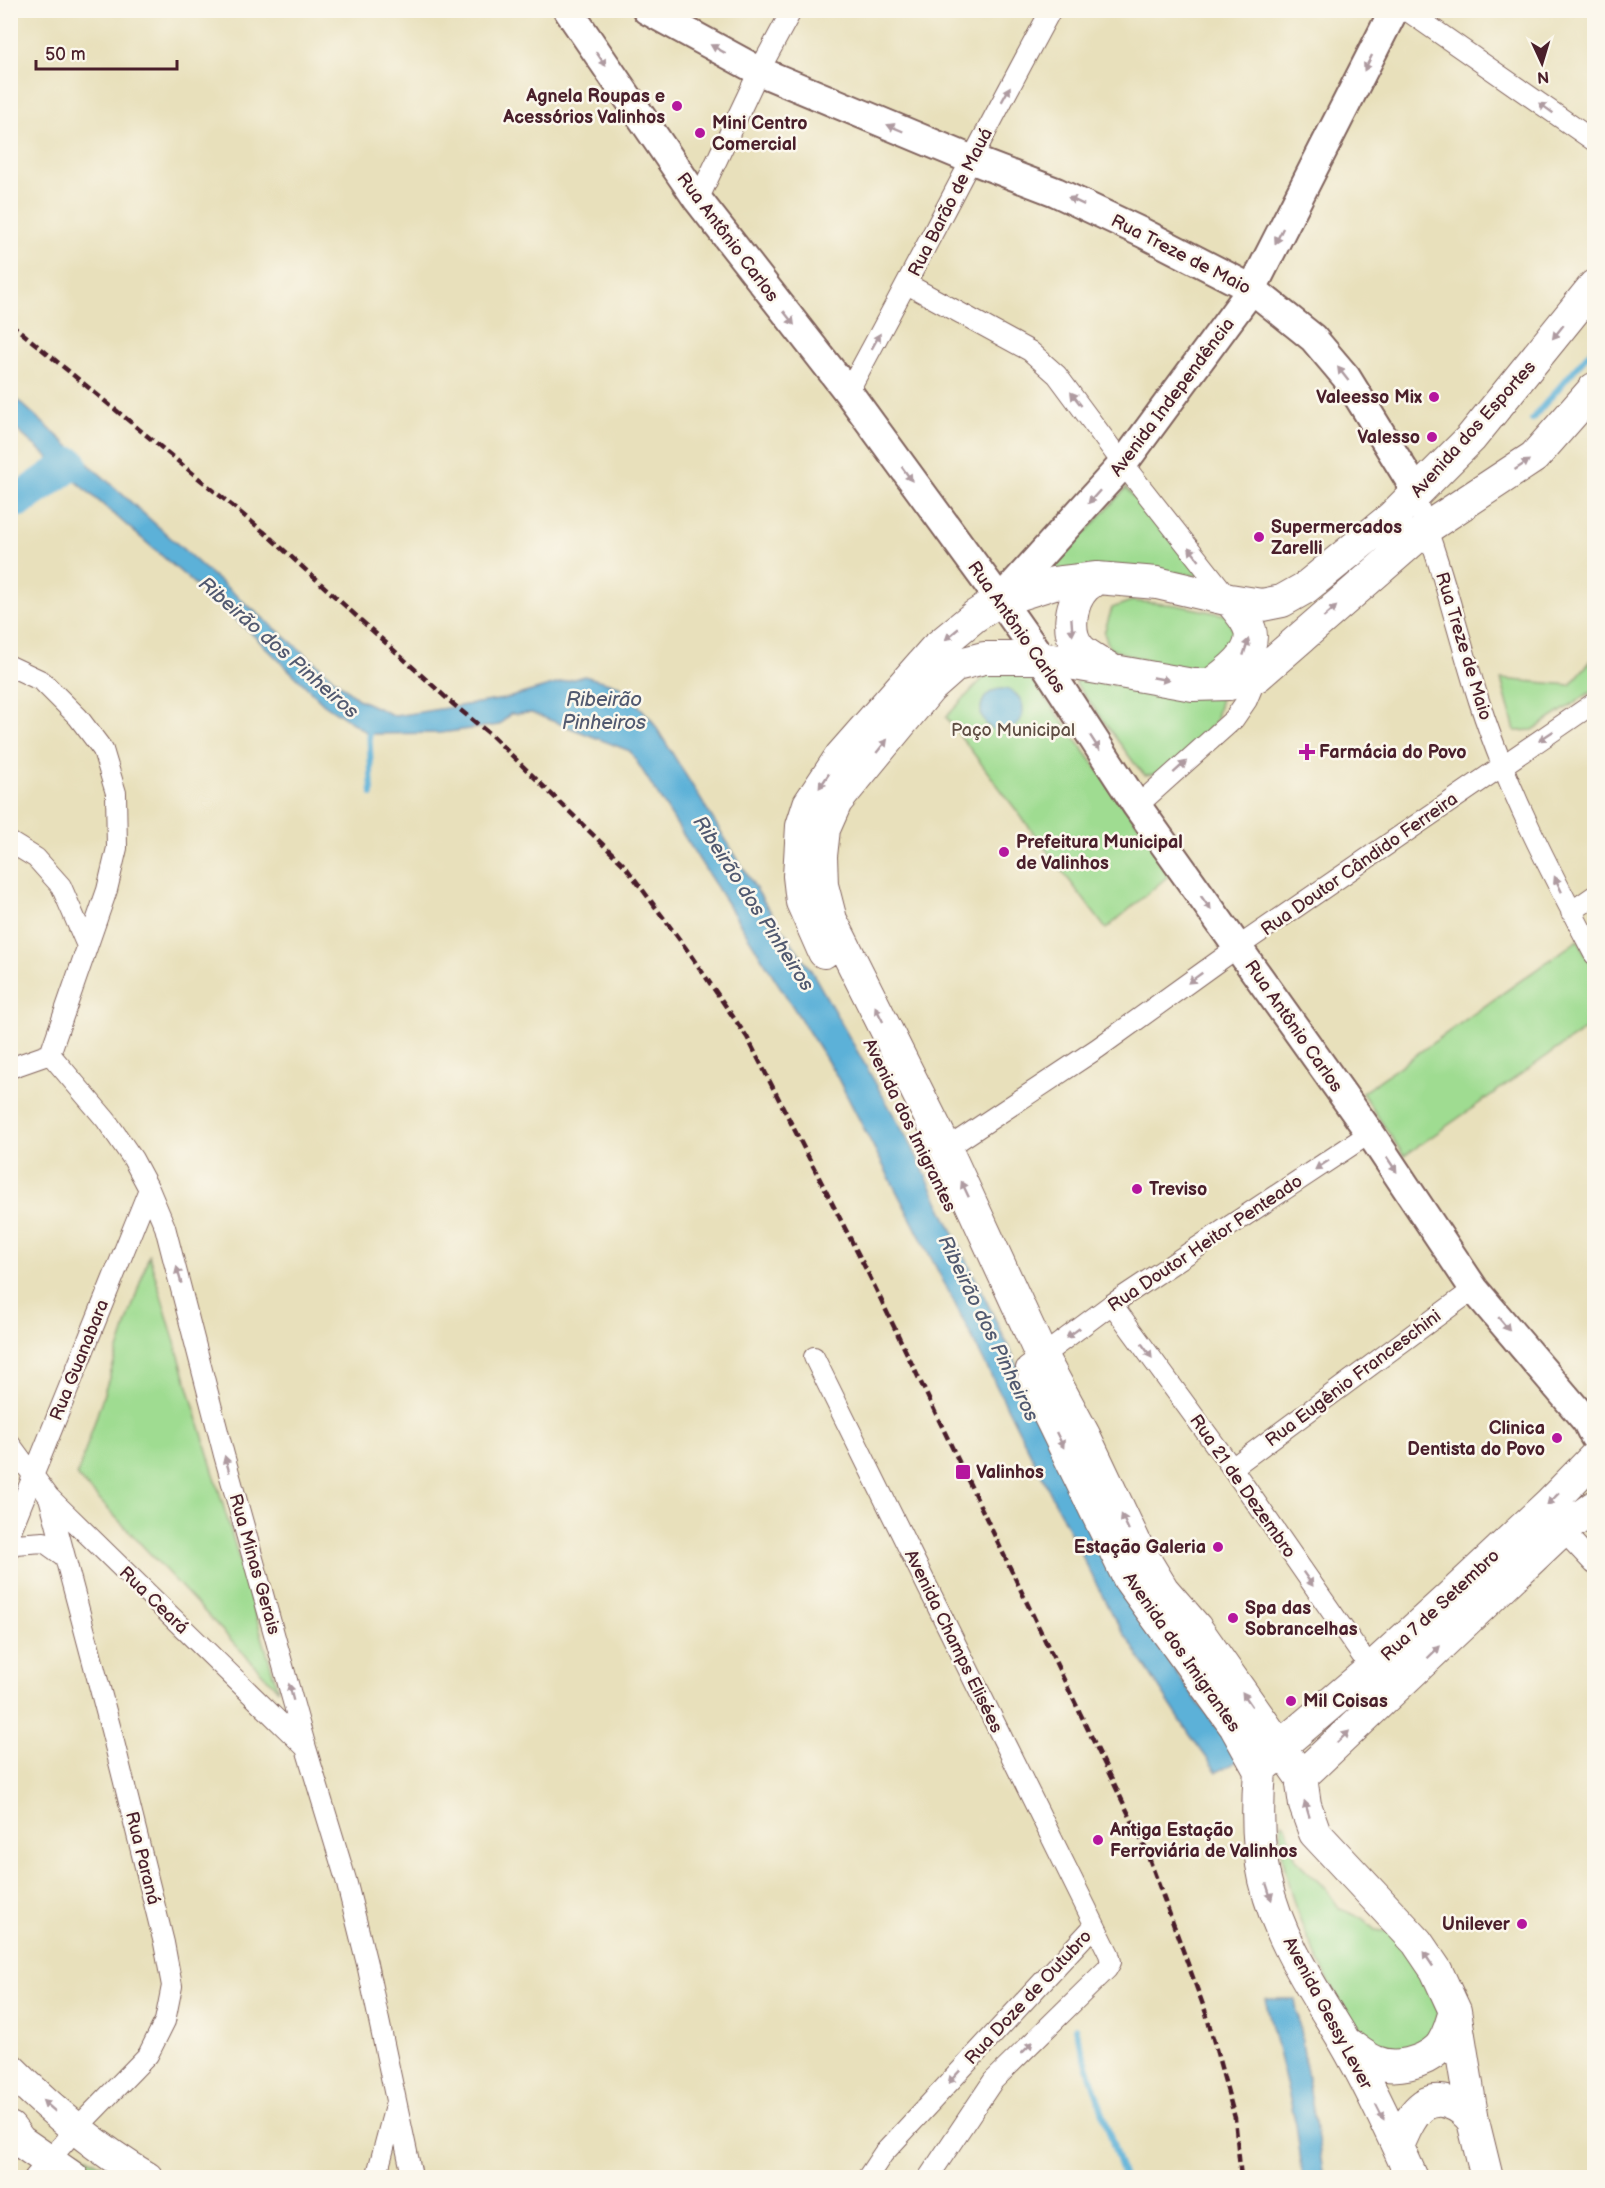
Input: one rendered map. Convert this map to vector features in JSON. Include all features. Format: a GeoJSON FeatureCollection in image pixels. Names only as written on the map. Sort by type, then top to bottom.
{"type":"FeatureCollection","features":[{"type":"Feature","properties":{"kind":"main road","name":"Rua Treze de Maio"},"geometry":{"type":"LineString","coordinates":[[647,10],[759,71],[970,159],[1056,192],[1143,233],[1252,289],[1313,338],[1346,377],[1408,479],[1414,496]]}},
{"type":"Feature","properties":{"kind":"main road","name":"Avenida Independência"},"geometry":{"type":"LineString","coordinates":[[1000,600],[1123,464],[1252,289],[1394,10]]}},
{"type":"Feature","properties":{"kind":"main road","name":"Rua Antônio Carlos"},"geometry":{"type":"LineString","coordinates":[[577,17],[698,200],[848,392],[1041,658],[1137,806],[1370,1133],[1474,1288],[1592,1428]]}},
{"type":"Feature","properties":{"kind":"main road","name":"Avenida dos Esportes"},"geometry":{"type":"LineString","coordinates":[[1000,600],[1054,583],[1096,578],[1157,583],[1262,605],[1282,601],[1305,588],[1391,518],[1414,496],[1471,438],[1594,286]]}},
{"type":"Feature","properties":{"kind":"main road","name":"Avenida dos Esportes"},"geometry":{"type":"LineString","coordinates":[[1041,658],[1193,685],[1228,684],[1257,676],[1428,527],[1534,457],[1594,389]]}},
{"type":"Feature","properties":{"kind":"main road"},"geometry":{"type":"LineString","coordinates":[[1096,578],[1080,594],[1070,621],[1071,634],[1080,649],[1110,669]]}},
{"type":"Feature","properties":{"kind":"main road","name":"Avenida dos Imigrantes"},"geometry":{"type":"LineString","coordinates":[[1000,600],[975,616],[935,650],[841,756],[809,804],[802,826],[800,876],[802,902],[861,1028],[909,1116],[1034,1362],[1084,1435],[1137,1547],[1163,1590],[1196,1628],[1301,1777]]}},
{"type":"Feature","properties":{"kind":"main road"},"geometry":{"type":"LineString","coordinates":[[1211,685],[1240,662],[1250,639],[1249,625],[1230,600]]}},
{"type":"Feature","properties":{"kind":"main road","name":"Avenida dos Imigrantes"},"geometry":{"type":"LineString","coordinates":[[1041,658],[984,658],[956,665],[930,688],[836,802],[824,829],[821,856],[822,885],[831,920],[946,1149],[1034,1362],[1129,1579],[1235,1726],[1260,1771]]}},
{"type":"Feature","properties":{"kind":"main road","name":"Rua 7 de Setembro"},"geometry":{"type":"LineString","coordinates":[[1260,1771],[1280,1748],[1370,1670],[1550,1503],[1594,1457]]}},
{"type":"Feature","properties":{"kind":"main road","name":"Rua 7 de Setembro"},"geometry":{"type":"LineString","coordinates":[[1301,1777],[1562,1530],[1594,1507]]}},
{"type":"Feature","properties":{"kind":"main road","name":"Avenida Gessy Lever"},"geometry":{"type":"LineString","coordinates":[[1260,1771],[1258,1800],[1260,1838],[1265,1880],[1277,1917],[1307,1982],[1344,2041],[1412,2178]]}},
{"type":"Feature","properties":{"kind":"main road"},"geometry":{"type":"LineString","coordinates":[[1301,1777],[1305,1805],[1315,1833],[1417,1942],[1436,1970],[1455,2011],[1473,2121],[1487,2178]]}},
{"type":"Feature","properties":{"kind":"main road"},"geometry":{"type":"LineString","coordinates":[[1344,2041],[1377,2063],[1402,2065],[1423,2059],[1438,2049],[1448,2033],[1455,2011]]}},
{"type":"Feature","properties":{"kind":"main road"},"geometry":{"type":"LineString","coordinates":[[10,2069],[76,2129],[115,2159],[147,2178]]}},
{"type":"Feature","properties":{"kind":"main road"},"geometry":{"type":"LineString","coordinates":[[1398,2146],[1420,2107],[1432,2102],[1447,2102],[1459,2106],[1467,2111],[1473,2121]]}},
{"type":"Feature","properties":{"kind":"main road"},"geometry":{"type":"LineString","coordinates":[[10,2128],[52,2172]]}},
{"type":"Feature","properties":{"kind":"street"},"geometry":{"type":"LineString","coordinates":[[698,200],[759,71],[792,10]]}},
{"type":"Feature","properties":{"kind":"street","name":"Rua Barão de Mauá"},"geometry":{"type":"LineString","coordinates":[[848,392],[908,284],[970,159],[1051,10]]}},
{"type":"Feature","properties":{"kind":"street"},"geometry":{"type":"LineString","coordinates":[[1406,10],[1594,141]]}},
{"type":"Feature","properties":{"kind":"street"},"geometry":{"type":"LineString","coordinates":[[908,284],[1030,351],[1057,375],[1123,464],[1230,600]]}},
{"type":"Feature","properties":{"kind":"street","name":"Rua Treze de Maio"},"geometry":{"type":"LineString","coordinates":[[1414,496],[1428,527],[1479,700],[1502,765],[1571,912],[1594,954]]}},
{"type":"Feature","properties":{"kind":"street"},"geometry":{"type":"LineString","coordinates":[[10,666],[42,681],[78,717],[103,750],[116,793],[117,848],[107,890],[50,1054],[10,1068]]}},
{"type":"Feature","properties":{"kind":"street"},"geometry":{"type":"LineString","coordinates":[[1137,806],[1234,719],[1247,700],[1257,676]]}},
{"type":"Feature","properties":{"kind":"street","name":"Rua Doutor Cândido Ferreira"},"geometry":{"type":"LineString","coordinates":[[946,1149],[1064,1071],[1238,947],[1594,703]]}},
{"type":"Feature","properties":{"kind":"street"},"geometry":{"type":"LineString","coordinates":[[10,842],[36,858],[61,886],[87,946]]}},
{"type":"Feature","properties":{"kind":"street"},"geometry":{"type":"LineString","coordinates":[[1571,912],[1594,896]]}},
{"type":"Feature","properties":{"kind":"street","name":"Rua Minas Gerais"},"geometry":{"type":"LineString","coordinates":[[50,1054],[106,1120],[149,1188],[165,1227],[224,1455],[306,1748],[346,1880],[411,2171],[410,2178]]}},
{"type":"Feature","properties":{"kind":"street","name":"Rua Doutor Heitor Penteado"},"geometry":{"type":"LineString","coordinates":[[1034,1362],[1112,1304],[1370,1133]]}},
{"type":"Feature","properties":{"kind":"street","name":"Rua Guanabara"},"geometry":{"type":"LineString","coordinates":[[10,1533],[149,1188]]}},
{"type":"Feature","properties":{"kind":"street","name":"Rua Eugênio Franceschini"},"geometry":{"type":"LineString","coordinates":[[1232,1468],[1474,1288]]}},
{"type":"Feature","properties":{"kind":"street","name":"Rua 21 de Dezembro"},"geometry":{"type":"LineString","coordinates":[[1112,1304],[1232,1468],[1370,1670],[1392,1692]]}},
{"type":"Feature","properties":{"kind":"street","name":"Avenida Champs Elisées"},"geometry":{"type":"LineString","coordinates":[[814,1357],[1094,1926]]}},
{"type":"Feature","properties":{"kind":"street","name":"Rua Ceará"},"geometry":{"type":"LineString","coordinates":[[10,1444],[49,1497],[306,1748]]}},
{"type":"Feature","properties":{"kind":"street","name":"Rua Paraná"},"geometry":{"type":"LineString","coordinates":[[49,1497],[111,1730],[164,1943],[172,1986],[165,2021],[148,2055],[76,2129],[52,2172]]}},
{"type":"Feature","properties":{"kind":"street"},"geometry":{"type":"LineString","coordinates":[[1562,1530],[1594,1564]]}},
{"type":"Feature","properties":{"kind":"street"},"geometry":{"type":"LineString","coordinates":[[10,1548],[15,1544],[44,1542],[65,1557]]}},
{"type":"Feature","properties":{"kind":"street","name":"Rua Doze de Outubro"},"geometry":{"type":"LineString","coordinates":[[867,2178],[883,2154],[1094,1926],[1109,1954],[1111,1962],[1107,1969],[993,2081],[927,2178]]}},
{"type":"Feature","properties":{"kind":"street","name":"Rua Minas Gerais"},"geometry":{"type":"LineString","coordinates":[[376,2178],[396,2104]]}},
{"type":"Feature","properties":{"kind":"green space"},"geometry":{"type":"Polygon","coordinates":[[[1126,488],[1202,576],[1167,572],[1050,571],[1126,488]]]}},
{"type":"Feature","properties":{"kind":"green space"},"geometry":{"type":"Polygon","coordinates":[[[1131,601],[1176,605],[1226,615],[1236,636],[1226,657],[1216,665],[1202,669],[1170,667],[1110,649],[1104,633],[1112,608],[1131,601]]]}},
{"type":"Feature","properties":{"kind":"green space"},"geometry":{"type":"Polygon","coordinates":[[[1594,657],[1594,690],[1533,730],[1515,731],[1501,679],[1570,685],[1594,657]]]}},
{"type":"Feature","properties":{"kind":"green space","name":"Paço Municipal"},"geometry":{"type":"Polygon","coordinates":[[[989,672],[1028,674],[1173,872],[1106,929],[946,717],[989,672]]]}},
{"type":"Feature","properties":{"kind":"green space"},"geometry":{"type":"Polygon","coordinates":[[[1077,680],[1221,698],[1215,722],[1169,769],[1157,774],[1145,775],[1076,684],[1077,680]]]}},
{"type":"Feature","properties":{"kind":"green space"},"geometry":{"type":"Polygon","coordinates":[[[1578,940],[1594,971],[1594,1023],[1404,1156],[1362,1093],[1578,940]]]}},
{"type":"Feature","properties":{"kind":"green space"},"geometry":{"type":"Polygon","coordinates":[[[149,1255],[278,1690],[77,1476],[149,1255]]]}},
{"type":"Feature","properties":{"kind":"green space"},"geometry":{"type":"Polygon","coordinates":[[[1282,1822],[1287,1828],[1296,1860],[1326,1889],[1340,1909],[1362,1918],[1375,1930],[1390,1932],[1417,1959],[1439,2010],[1431,2038],[1405,2054],[1378,2049],[1367,2041],[1342,2006],[1307,1936],[1291,1893],[1282,1853],[1282,1822]]]}},
{"type":"Feature","properties":{"kind":"green space"},"geometry":{"type":"Polygon","coordinates":[[[77,2150],[119,2177],[90,2177],[67,2163],[70,2151],[77,2150]]]}},
{"type":"Feature","properties":{"kind":"water","name":"Ribeirão Pinheiros"},"geometry":{"type":"Polygon","coordinates":[[[11,394],[204,568],[358,699],[395,716],[504,699],[584,676],[620,686],[651,719],[766,905],[812,972],[912,1147],[1134,1607],[1181,1680],[1241,1759],[1217,1772],[1190,1735],[1112,1615],[835,1073],[630,751],[532,713],[510,714],[499,725],[441,733],[369,734],[324,704],[252,634],[11,425],[11,394]]]}},
{"type":"Feature","properties":{"kind":"water"},"geometry":{"type":"Polygon","coordinates":[[[1002,689],[1017,695],[1023,710],[1017,725],[1002,731],[987,725],[981,710],[987,695],[1002,689]]]}},
{"type":"Feature","properties":{"kind":"water"},"geometry":{"type":"Polygon","coordinates":[[[1265,1999],[1295,1999],[1324,2177],[1303,2177],[1296,2124],[1265,1999]]]}},
{"type":"Feature","properties":{"kind":"waterway"},"geometry":{"type":"LineString","coordinates":[[1532,419],[1594,347]]}},
{"type":"Feature","properties":{"kind":"waterway"},"geometry":{"type":"LineString","coordinates":[[10,501],[19,500],[71,464]]}},
{"type":"Feature","properties":{"kind":"waterway"},"geometry":{"type":"LineString","coordinates":[[369,727],[372,794]]}},
{"type":"Feature","properties":{"kind":"waterway"},"geometry":{"type":"LineString","coordinates":[[1075,2028],[1124,2178]]}},
{"type":"Feature","properties":{"kind":"railway"},"geometry":{"type":"LineString","coordinates":[[10,323],[264,532],[453,704],[491,735],[625,866],[747,1037],[871,1279],[1146,1850],[1206,2013],[1235,2118],[1241,2178]]}},
{"type":"Feature","properties":{"kind":"place","name":"Agnela Roupas e Acessórios Valinhos"},"geometry":{"type":"Point","coordinates":[677,106]}},
{"type":"Feature","properties":{"kind":"place","name":"Mini Centro Comercial"},"geometry":{"type":"Point","coordinates":[700,133]}},
{"type":"Feature","properties":{"kind":"place","name":"Valeesso Mix"},"geometry":{"type":"Point","coordinates":[1434,397]}},
{"type":"Feature","properties":{"kind":"place","name":"Valesso"},"geometry":{"type":"Point","coordinates":[1432,437]}},
{"type":"Feature","properties":{"kind":"place","name":"Supermercados Zarelli"},"geometry":{"type":"Point","coordinates":[1259,537]}},
{"type":"Feature","properties":{"kind":"place","name":"Farmácia do Povo"},"geometry":{"type":"Point","coordinates":[1307,752]}},
{"type":"Feature","properties":{"kind":"place","name":"Prefeitura Municipal de Valinhos"},"geometry":{"type":"Point","coordinates":[1004,852]}},
{"type":"Feature","properties":{"kind":"place","name":"Treviso"},"geometry":{"type":"Point","coordinates":[1137,1189]}},
{"type":"Feature","properties":{"kind":"place","name":"Clinica Dentista do Povo"},"geometry":{"type":"Point","coordinates":[1557,1438]}},
{"type":"Feature","properties":{"kind":"place","name":"Valinhos"},"geometry":{"type":"Point","coordinates":[963,1472]}},
{"type":"Feature","properties":{"kind":"place","name":"Estação Galeria"},"geometry":{"type":"Point","coordinates":[1218,1547]}},
{"type":"Feature","properties":{"kind":"place","name":"Spa das Sobrancelhas"},"geometry":{"type":"Point","coordinates":[1233,1618]}},
{"type":"Feature","properties":{"kind":"place","name":"Mil Coisas"},"geometry":{"type":"Point","coordinates":[1291,1701]}},
{"type":"Feature","properties":{"kind":"place","name":"Antiga Estação Ferroviária de Valinhos"},"geometry":{"type":"Point","coordinates":[1098,1840]}},
{"type":"Feature","properties":{"kind":"place","name":"Unilever"},"geometry":{"type":"Point","coordinates":[1522,1924]}},
{"type":"Feature","properties":{"kind":"water label","name":"Ribeirão dos Pinheiros"},"geometry":{"type":"Point","coordinates":[279,647]}},
{"type":"Feature","properties":{"kind":"water label","name":"Ribeirão dos Pinheiros"},"geometry":{"type":"Point","coordinates":[754,903]}},
{"type":"Feature","properties":{"kind":"water label","name":"Ribeirão dos Pinheiros"},"geometry":{"type":"Point","coordinates":[989,1328]}}]}
